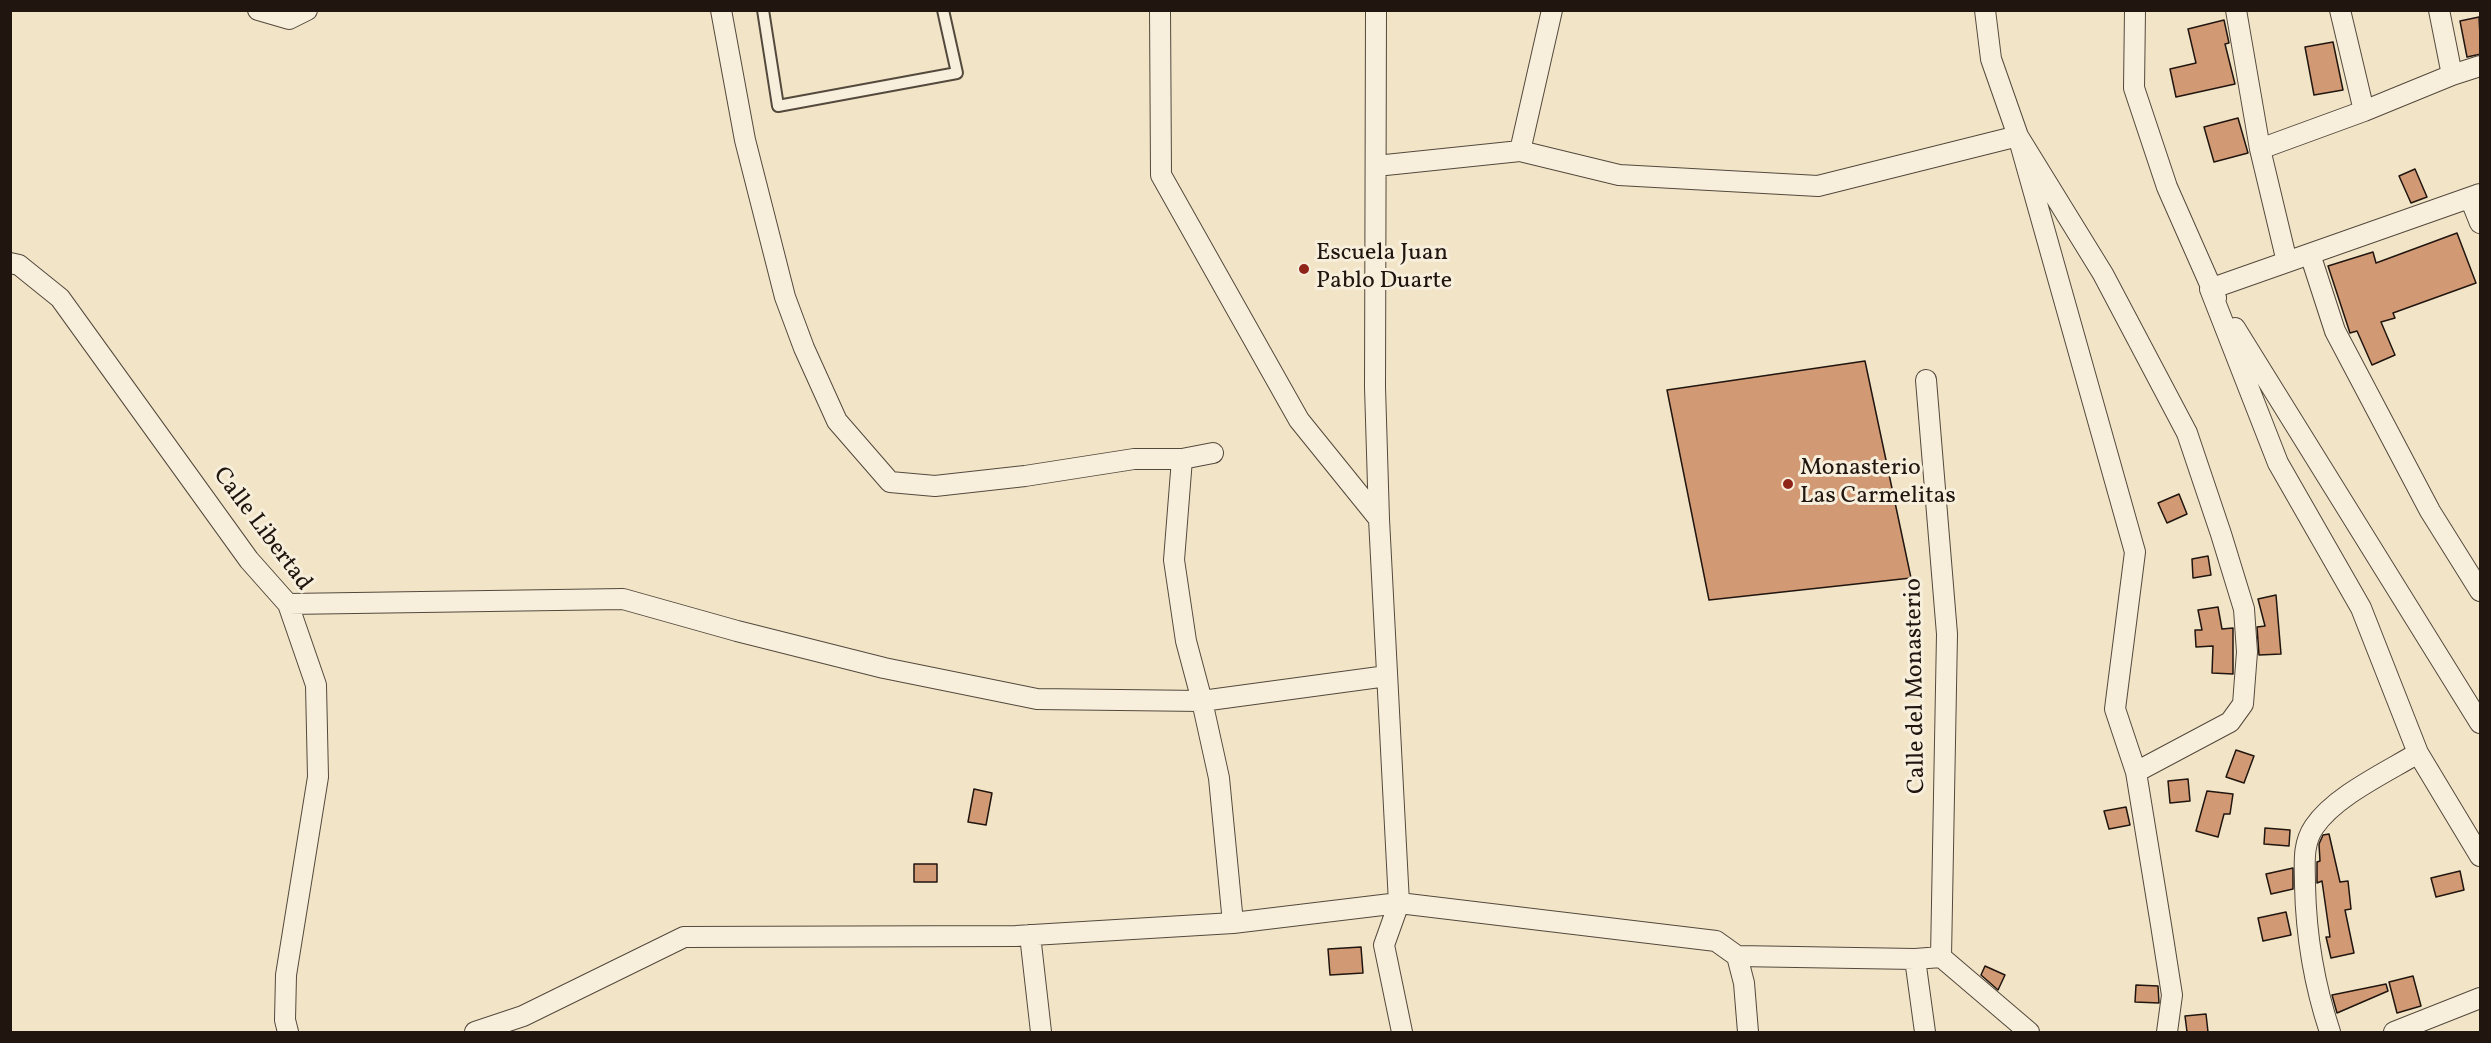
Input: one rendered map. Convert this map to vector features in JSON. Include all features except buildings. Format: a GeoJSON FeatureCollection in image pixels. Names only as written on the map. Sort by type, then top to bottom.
{"type":"FeatureCollection","features":[{"type":"Feature","properties":{"kind":"street"},"geometry":{"type":"LineString","coordinates":[[258,10],[289,19],[307,10]]}},
{"type":"Feature","properties":{"kind":"street"},"geometry":{"type":"LineString","coordinates":[[721,10],[745,140],[785,297],[804,348],[837,421],[890,482],[935,486],[1024,476],[1134,459],[1182,459],[1213,453]]}},
{"type":"Feature","properties":{"kind":"street"},"geometry":{"type":"LineString","coordinates":[[1160,10],[1161,175],[1299,420],[1379,519]]}},
{"type":"Feature","properties":{"kind":"street"},"geometry":{"type":"LineString","coordinates":[[1376,10],[1375,387],[1379,519],[1399,903],[1384,945],[1402,1032]]}},
{"type":"Feature","properties":{"kind":"street"},"geometry":{"type":"LineString","coordinates":[[1520,151],[1552,10]]}},
{"type":"Feature","properties":{"kind":"street"},"geometry":{"type":"LineString","coordinates":[[1985,10],[1991,59],[2018,136],[2135,552],[2115,709],[2136,772],[2172,995],[2167,1032]]}},
{"type":"Feature","properties":{"kind":"street"},"geometry":{"type":"LineString","coordinates":[[2135,10],[2134,88],[2167,187],[2210,289],[2278,464],[2361,609],[2418,753],[2481,856]]}},
{"type":"Feature","properties":{"kind":"street"},"geometry":{"type":"LineString","coordinates":[[2236,10],[2260,149],[2287,262]]}},
{"type":"Feature","properties":{"kind":"street"},"geometry":{"type":"LineString","coordinates":[[2340,10],[2364,111]]}},
{"type":"Feature","properties":{"kind":"street"},"geometry":{"type":"LineString","coordinates":[[2439,10],[2452,75]]}},
{"type":"Feature","properties":{"kind":"street"},"geometry":{"type":"LineString","coordinates":[[2260,149],[2481,66]]}},
{"type":"Feature","properties":{"kind":"street"},"geometry":{"type":"LineString","coordinates":[[1376,166],[1520,151],[1619,175],[1818,186],[2018,136]]}},
{"type":"Feature","properties":{"kind":"street"},"geometry":{"type":"LineString","coordinates":[[2018,136],[2103,274],[2187,433],[2244,609],[2247,652],[2243,704],[2230,722],[2136,772]]}},
{"type":"Feature","properties":{"kind":"street"},"geometry":{"type":"LineString","coordinates":[[2210,289],[2475,196],[2481,223]]}},
{"type":"Feature","properties":{"kind":"street"},"geometry":{"type":"LineString","coordinates":[[2310,254],[2335,330],[2430,511],[2481,591]]}},
{"type":"Feature","properties":{"kind":"street","name":"Calle Libertad"},"geometry":{"type":"LineString","coordinates":[[10,263],[20,266],[60,298],[249,560],[288,604],[316,685],[318,777],[285,975],[285,1020],[288,1032]]}},
{"type":"Feature","properties":{"kind":"street"},"geometry":{"type":"LineString","coordinates":[[2210,289],[2481,723]]}},
{"type":"Feature","properties":{"kind":"street","name":"Calle del Monasterio"},"geometry":{"type":"LineString","coordinates":[[1926,380],[1947,634],[1941,957]]}},
{"type":"Feature","properties":{"kind":"street"},"geometry":{"type":"LineString","coordinates":[[1182,459],[1174,560],[1186,641],[1219,778],[1233,923]]}},
{"type":"Feature","properties":{"kind":"street"},"geometry":{"type":"LineString","coordinates":[[288,604],[623,599],[737,631],[884,668],[1037,699],[1202,701],[1387,676]]}},
{"type":"Feature","properties":{"kind":"street"},"geometry":{"type":"LineString","coordinates":[[2330,1032],[2319,999],[2306,928],[2304,849],[2313,828],[2330,810],[2357,789],[2418,753]]}},
{"type":"Feature","properties":{"kind":"street"},"geometry":{"type":"LineString","coordinates":[[475,1032],[523,1024],[684,937],[1030,935],[1233,923],[1399,903],[1716,941],[1737,956],[1941,957],[2029,1032]]}},
{"type":"Feature","properties":{"kind":"street"},"geometry":{"type":"LineString","coordinates":[[1030,935],[1041,1032]]}},
{"type":"Feature","properties":{"kind":"street"},"geometry":{"type":"LineString","coordinates":[[1737,956],[1744,983],[1748,1032]]}},
{"type":"Feature","properties":{"kind":"street"},"geometry":{"type":"LineString","coordinates":[[1915,958],[1925,1032]]}},
{"type":"Feature","properties":{"kind":"street"},"geometry":{"type":"LineString","coordinates":[[2394,1032],[2481,998]]}},
{"type":"Feature","properties":{"kind":"lane"},"geometry":{"type":"LineString","coordinates":[[763,10],[778,106],[957,74],[944,10]]}},
{"type":"Feature","properties":{"kind":"place","name":"Escuela Juan Pablo Duarte"},"geometry":{"type":"Point","coordinates":[1304,269]}},
{"type":"Feature","properties":{"kind":"place","name":"Monasterio Las Carmelitas"},"geometry":{"type":"Point","coordinates":[1788,484]}}]}
